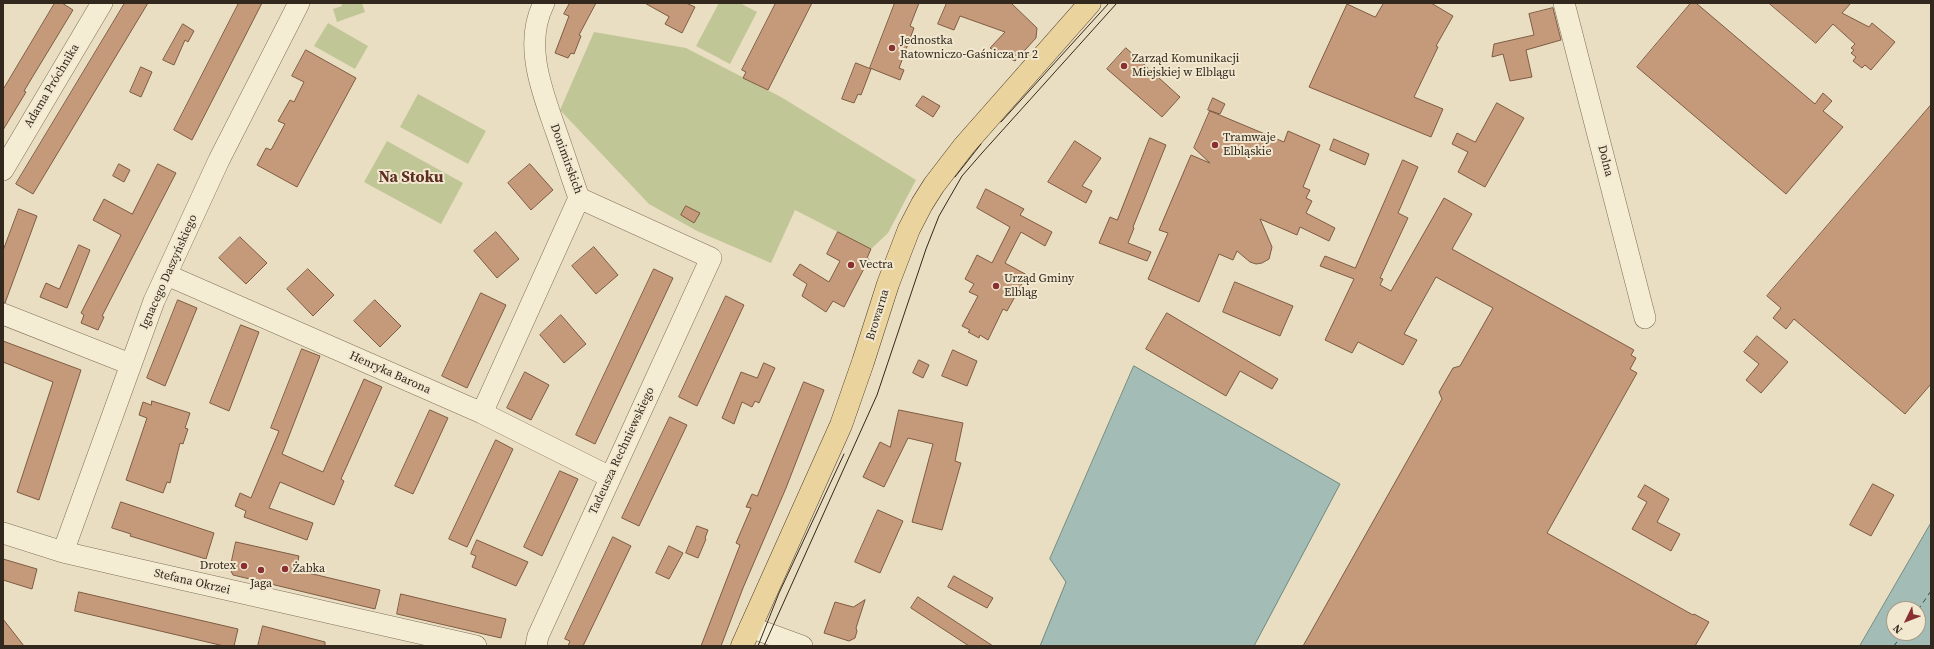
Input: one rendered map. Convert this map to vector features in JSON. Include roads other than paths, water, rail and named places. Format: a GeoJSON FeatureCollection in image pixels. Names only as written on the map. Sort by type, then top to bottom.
{"type":"FeatureCollection","features":[{"type":"Feature","properties":{"kind":"main road","name":"Browarna"},"geometry":{"type":"LineString","coordinates":[[746,637],[841,425],[888,284],[909,229],[922,204],[934,185],[964,146],[1090,3]]}},
{"type":"Feature","properties":{"kind":"street","name":"Adama Próchnika"},"geometry":{"type":"LineString","coordinates":[[3,170],[102,3]]}},
{"type":"Feature","properties":{"kind":"street","name":"Ignacego Daszyńskiego"},"geometry":{"type":"LineString","coordinates":[[63,552],[154,301],[219,160],[300,3]]}},
{"type":"Feature","properties":{"kind":"street","name":"Donimirskich"},"geometry":{"type":"LineString","coordinates":[[544,3],[539,12],[535,32],[537,68],[541,87],[579,198],[711,258]]}},
{"type":"Feature","properties":{"kind":"street","name":"Dolna"},"geometry":{"type":"LineString","coordinates":[[1564,3],[1645,318]]}},
{"type":"Feature","properties":{"kind":"street"},"geometry":{"type":"LineString","coordinates":[[482,413],[579,198]]}},
{"type":"Feature","properties":{"kind":"street","name":"Tadeusza Rechniewskiego"},"geometry":{"type":"LineString","coordinates":[[536,646],[538,636],[711,258]]}},
{"type":"Feature","properties":{"kind":"street","name":"Henryka Barona"},"geometry":{"type":"LineString","coordinates":[[167,275],[482,413],[610,477]]}},
{"type":"Feature","properties":{"kind":"street"},"geometry":{"type":"LineString","coordinates":[[3,314],[130,364]]}},
{"type":"Feature","properties":{"kind":"street","name":"Stefana Okrzei"},"geometry":{"type":"LineString","coordinates":[[3,533],[63,552],[476,646]]}},
{"type":"Feature","properties":{"kind":"street"},"geometry":{"type":"LineString","coordinates":[[746,637],[802,646]]}},
{"type":"Feature","properties":{"kind":"water"},"geometry":{"type":"Polygon","coordinates":[[[1134,366],[1340,484],[1254,646],[1040,646],[1066,582],[1050,559],[1134,366]]]}},
{"type":"Feature","properties":{"kind":"water"},"geometry":{"type":"Polygon","coordinates":[[[1931,523],[1931,646],[1860,646],[1931,523]]]}},
{"type":"Feature","properties":{"kind":"tram line"},"geometry":{"type":"LineString","coordinates":[[1001,122],[1109,3]]}},
{"type":"Feature","properties":{"kind":"tram line"},"geometry":{"type":"LineString","coordinates":[[764,646],[877,395],[926,249],[939,216],[962,176],[1117,3]]}},
{"type":"Feature","properties":{"kind":"tram line"},"geometry":{"type":"LineString","coordinates":[[955,177],[981,144]]}},
{"type":"Feature","properties":{"kind":"tram line"},"geometry":{"type":"LineString","coordinates":[[758,646],[779,593],[844,454]]}},
{"type":"Feature","properties":{"kind":"place","name":"Jednostka Ratowniczo-Gaśnicza nr 2"},"geometry":{"type":"Point","coordinates":[892,48]}},
{"type":"Feature","properties":{"kind":"place","name":"Zarząd Komunikacji Miejskiej w Elblągu"},"geometry":{"type":"Point","coordinates":[1124,66]}},
{"type":"Feature","properties":{"kind":"place","name":"Tramwaje Elbląskie"},"geometry":{"type":"Point","coordinates":[1215,145]}},
{"type":"Feature","properties":{"kind":"place","name":"Vectra"},"geometry":{"type":"Point","coordinates":[851,265]}},
{"type":"Feature","properties":{"kind":"place","name":"Urząd Gminy Elbląg"},"geometry":{"type":"Point","coordinates":[996,286]}},
{"type":"Feature","properties":{"kind":"place","name":"Drotex"},"geometry":{"type":"Point","coordinates":[244,566]}},
{"type":"Feature","properties":{"kind":"place","name":"Żabka"},"geometry":{"type":"Point","coordinates":[285,569]}},
{"type":"Feature","properties":{"kind":"place","name":"Jaga"},"geometry":{"type":"Point","coordinates":[261,570]}},
{"type":"Feature","properties":{"kind":"district","name":"Na Stoku"},"geometry":{"type":"Point","coordinates":[411,178]}}]}
